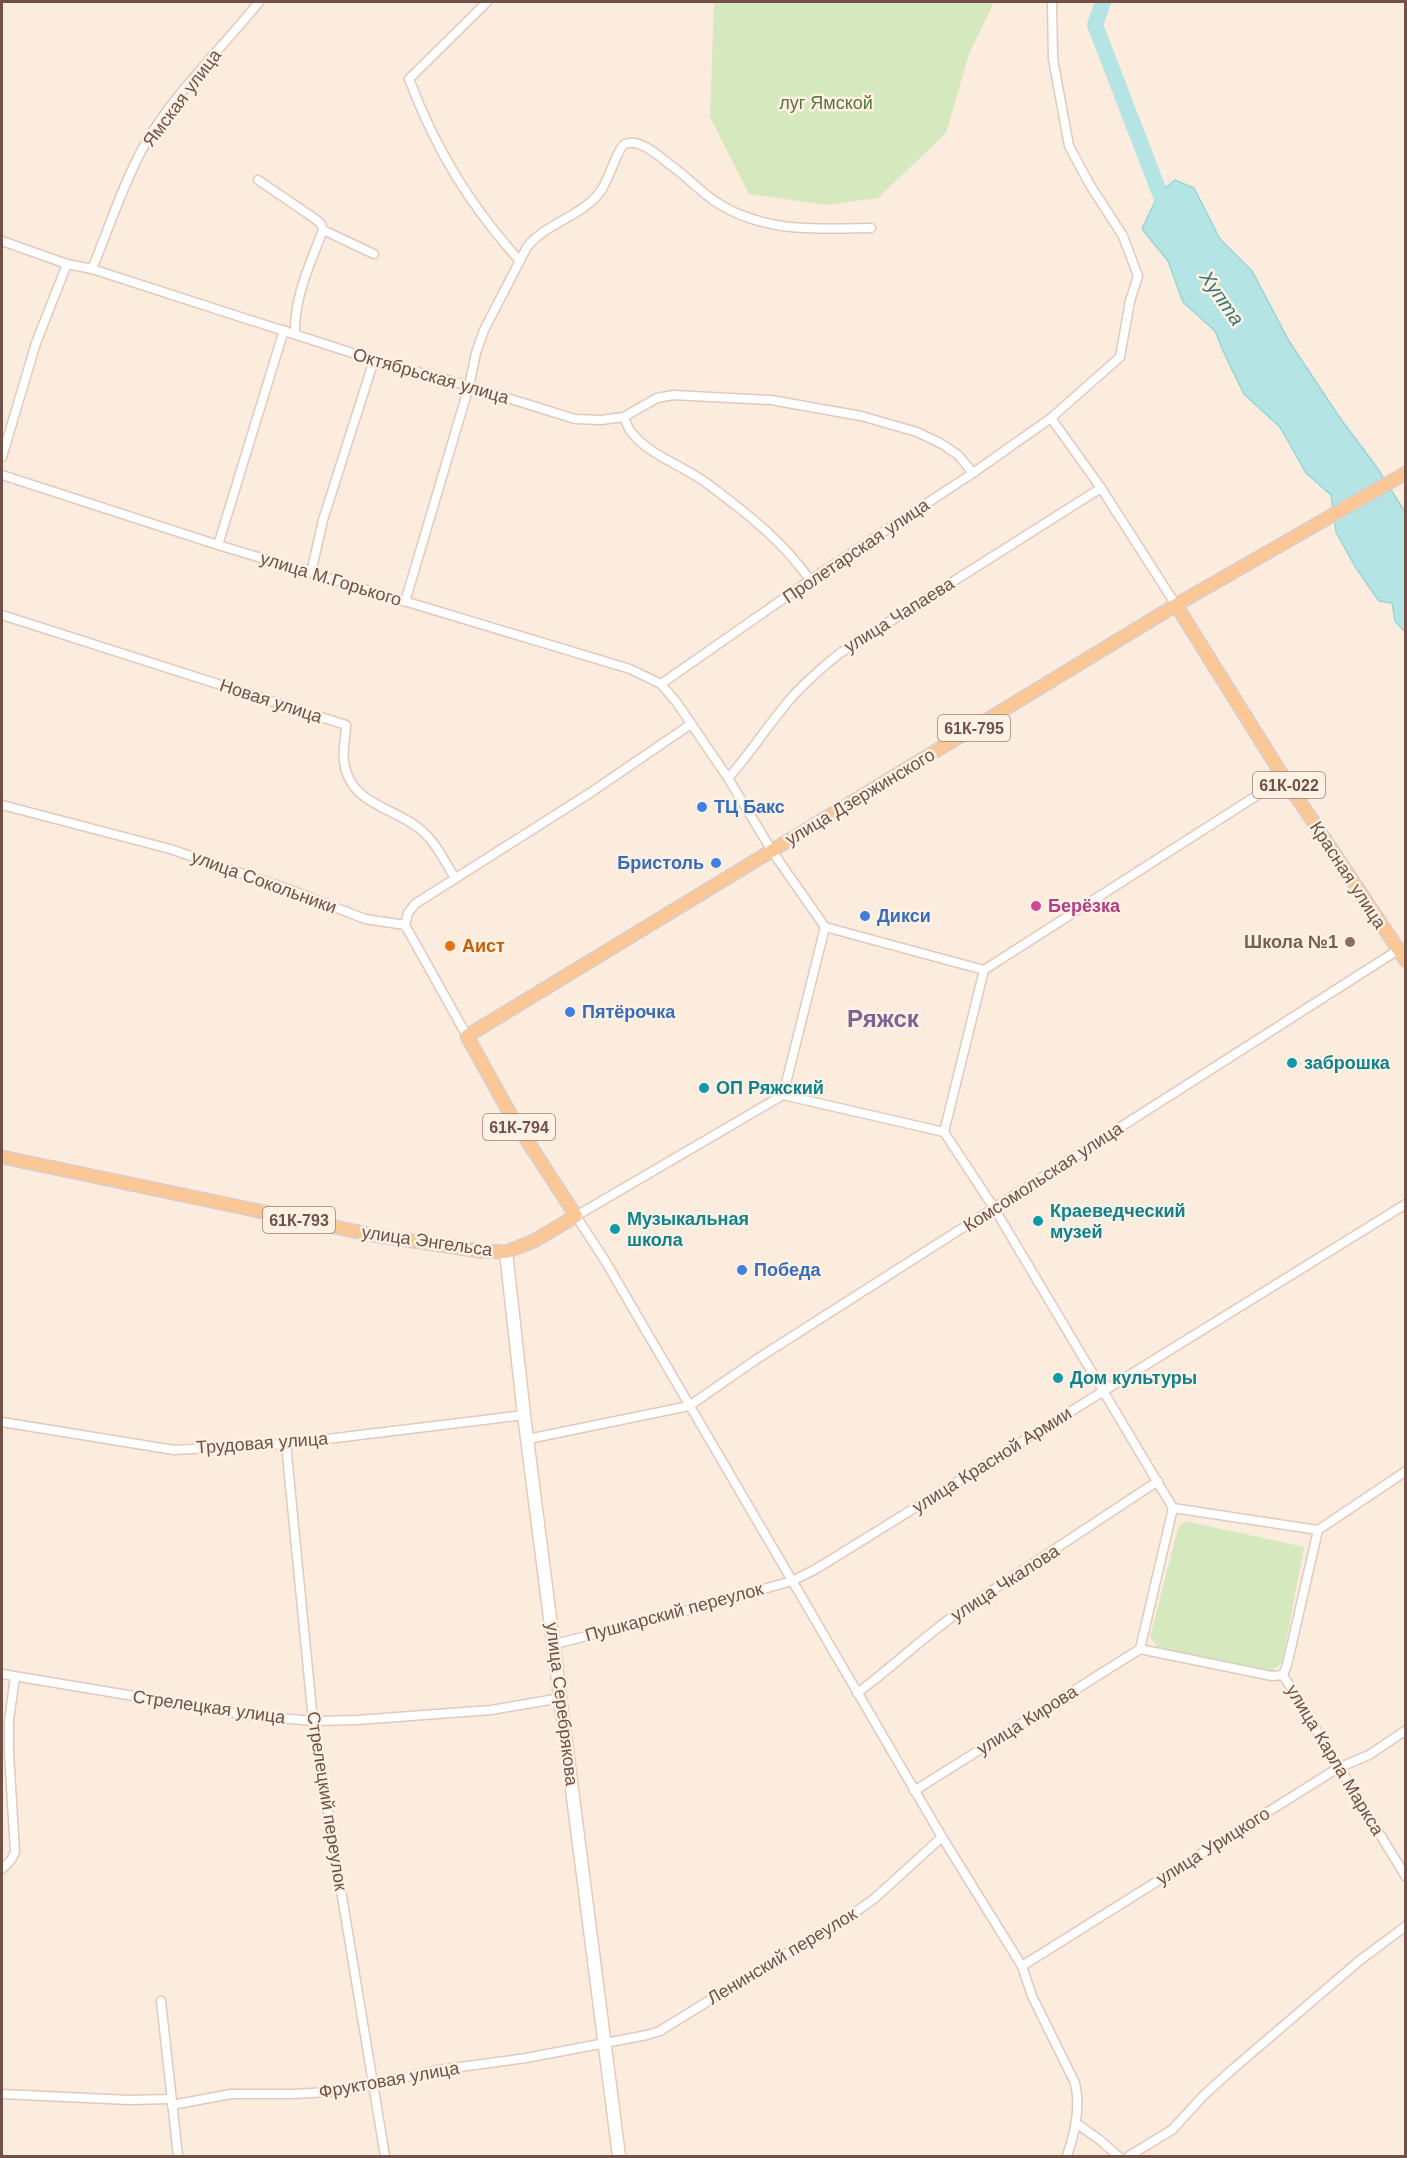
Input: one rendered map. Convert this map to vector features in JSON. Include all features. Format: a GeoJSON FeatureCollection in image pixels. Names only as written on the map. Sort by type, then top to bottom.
{"type":"FeatureCollection","features":[{"type":"Feature","properties":{"kind":"main road","name":"улица Дзержинского"},"geometry":{"type":"LineString","coordinates":[[467,1036],[1176,605],[1406,473]]}},
{"type":"Feature","properties":{"kind":"main road","name":"Красная улица"},"geometry":{"type":"LineString","coordinates":[[1176,605],[1284,778],[1406,961]]}},
{"type":"Feature","properties":{"kind":"main road","name":"61К-794"},"geometry":{"type":"LineString","coordinates":[[467,1036],[513,1119],[576,1216]]}},
{"type":"Feature","properties":{"kind":"main road","name":"улица Энгельса"},"geometry":{"type":"LineString","coordinates":[[2,1157],[373,1236],[480,1251],[506,1252],[534,1241],[576,1216]]}},
{"type":"Feature","properties":{"kind":"main road","name":"улица Серебрякова"},"geometry":{"type":"LineString","coordinates":[[506,1252],[524,1415],[619,2157]]}},
{"type":"Feature","properties":{"kind":"street","name":"Ямская улица"},"geometry":{"type":"LineString","coordinates":[[92,269],[144,146],[180,96],[259,2]]}},
{"type":"Feature","properties":{"kind":"street"},"geometry":{"type":"LineString","coordinates":[[487,2],[409,79],[423,116],[453,174],[495,234],[519,260]]}},
{"type":"Feature","properties":{"kind":"street","name":"Пролетарская улица"},"geometry":{"type":"LineString","coordinates":[[661,684],[810,580],[973,473],[1051,418],[1120,357],[1130,301],[1138,276],[1123,236],[1090,185],[1069,146],[1053,59],[1052,2]]}},
{"type":"Feature","properties":{"kind":"street"},"geometry":{"type":"LineString","coordinates":[[405,602],[484,330],[527,247],[537,237],[572,216],[598,195],[611,173],[618,150],[626,144],[649,149],[685,174],[717,202],[754,220],[798,229],[871,228]]}},
{"type":"Feature","properties":{"kind":"street"},"geometry":{"type":"LineString","coordinates":[[258,180],[314,218],[321,224],[323,230],[298,300],[295,334]]}},
{"type":"Feature","properties":{"kind":"street"},"geometry":{"type":"LineString","coordinates":[[323,230],[374,254]]}},
{"type":"Feature","properties":{"kind":"street","name":"Октябрьская улица"},"geometry":{"type":"LineString","coordinates":[[2,241],[67,264],[92,269],[374,360],[469,386],[575,419],[601,420],[624,417]]}},
{"type":"Feature","properties":{"kind":"street"},"geometry":{"type":"LineString","coordinates":[[2,457],[36,343],[67,264]]}},
{"type":"Feature","properties":{"kind":"street"},"geometry":{"type":"LineString","coordinates":[[218,545],[284,330]]}},
{"type":"Feature","properties":{"kind":"street"},"geometry":{"type":"LineString","coordinates":[[311,573],[323,520],[374,360]]}},
{"type":"Feature","properties":{"kind":"street"},"geometry":{"type":"LineString","coordinates":[[810,580],[796,560],[732,503],[703,481],[651,451],[631,433],[624,417],[657,398],[673,395],[771,400],[861,416],[916,432],[942,444],[958,455],[973,473]]}},
{"type":"Feature","properties":{"kind":"street"},"geometry":{"type":"LineString","coordinates":[[1051,418],[1101,488],[1176,605]]}},
{"type":"Feature","properties":{"kind":"street","name":"улица М.Горького"},"geometry":{"type":"LineString","coordinates":[[2,475],[218,545],[630,669],[661,684]]}},
{"type":"Feature","properties":{"kind":"street","name":"улица Чапаева"},"geometry":{"type":"LineString","coordinates":[[728,778],[747,758],[784,706],[840,652],[1101,488]]}},
{"type":"Feature","properties":{"kind":"street","name":"Новая улица"},"geometry":{"type":"LineString","coordinates":[[2,615],[346,725],[344,762],[356,791],[421,829],[455,878]]}},
{"type":"Feature","properties":{"kind":"street"},"geometry":{"type":"LineString","coordinates":[[661,684],[728,778],[772,851],[825,927],[984,970]]}},
{"type":"Feature","properties":{"kind":"street"},"geometry":{"type":"LineString","coordinates":[[467,1036],[405,925],[408,912],[415,904],[590,793],[691,724]]}},
{"type":"Feature","properties":{"kind":"street"},"geometry":{"type":"LineString","coordinates":[[945,1132],[984,970],[1284,778]]}},
{"type":"Feature","properties":{"kind":"street","name":"улица Сокольники"},"geometry":{"type":"LineString","coordinates":[[2,805],[170,849],[291,890],[365,919],[405,925]]}},
{"type":"Feature","properties":{"kind":"street"},"geometry":{"type":"LineString","coordinates":[[825,927],[783,1095],[945,1132],[994,1208],[1173,1508],[1140,1649],[1272,1676],[1283,1675],[1318,1530]]}},
{"type":"Feature","properties":{"kind":"street","name":"Комсомольская улица"},"geometry":{"type":"LineString","coordinates":[[689,1406],[757,1359],[1398,950]]}},
{"type":"Feature","properties":{"kind":"street","name":"улица Энгельса"},"geometry":{"type":"LineString","coordinates":[[576,1216],[783,1095]]}},
{"type":"Feature","properties":{"kind":"street","name":"улица Красной Армии"},"geometry":{"type":"LineString","coordinates":[[792,1581],[816,1569],[1406,1204]]}},
{"type":"Feature","properties":{"kind":"street"},"geometry":{"type":"LineString","coordinates":[[576,1216],[604,1259],[914,1791],[1022,1966],[1032,1996],[1075,2083],[1078,2096],[1076,2123],[1067,2157]]}},
{"type":"Feature","properties":{"kind":"street"},"geometry":{"type":"LineString","coordinates":[[528,1439],[689,1406]]}},
{"type":"Feature","properties":{"kind":"street","name":"Трудовая улица"},"geometry":{"type":"LineString","coordinates":[[2,1422],[174,1450],[286,1444],[524,1415]]}},
{"type":"Feature","properties":{"kind":"street","name":"Стрелецкий переулок"},"geometry":{"type":"LineString","coordinates":[[286,1444],[313,1721],[385,2157]]}},
{"type":"Feature","properties":{"kind":"street"},"geometry":{"type":"LineString","coordinates":[[1173,1508],[1318,1530],[1406,1471]]}},
{"type":"Feature","properties":{"kind":"street","name":"улица Чкалова"},"geometry":{"type":"LineString","coordinates":[[857,1693],[952,1617],[1158,1481]]}},
{"type":"Feature","properties":{"kind":"street","name":"Пушкарский переулок"},"geometry":{"type":"LineString","coordinates":[[555,1644],[792,1581]]}},
{"type":"Feature","properties":{"kind":"street","name":"улица Кирова"},"geometry":{"type":"LineString","coordinates":[[914,1791],[1140,1649]]}},
{"type":"Feature","properties":{"kind":"street","name":"Стрелецкая улица"},"geometry":{"type":"LineString","coordinates":[[2,1674],[248,1715],[313,1721],[491,1710],[561,1698]]}},
{"type":"Feature","properties":{"kind":"street","name":"улица Карла Маркса"},"geometry":{"type":"LineString","coordinates":[[1283,1675],[1406,1877]]}},
{"type":"Feature","properties":{"kind":"street"},"geometry":{"type":"LineString","coordinates":[[2,1869],[15,1852],[9,1720],[15,1677]]}},
{"type":"Feature","properties":{"kind":"street","name":"улица Урицкого"},"geometry":{"type":"LineString","coordinates":[[1022,1966],[1338,1768],[1369,1755],[1406,1730]]}},
{"type":"Feature","properties":{"kind":"street","name":"Ленинский переулок"},"geometry":{"type":"LineString","coordinates":[[605,2043],[647,2036],[660,2031],[850,1916],[875,1898],[942,1837]]}},
{"type":"Feature","properties":{"kind":"street"},"geometry":{"type":"LineString","coordinates":[[1129,2157],[1172,2130],[1226,2075],[1359,1961],[1406,1926]]}},
{"type":"Feature","properties":{"kind":"street"},"geometry":{"type":"LineString","coordinates":[[160,2001],[178,2157]]}},
{"type":"Feature","properties":{"kind":"street","name":"Фруктовая улица"},"geometry":{"type":"LineString","coordinates":[[2,2094],[171,2102],[231,2094],[334,2092],[438,2070],[526,2058],[605,2043]]}},
{"type":"Feature","properties":{"kind":"street"},"geometry":{"type":"LineString","coordinates":[[1076,2123],[1100,2140],[1118,2157]]}},
{"type":"Feature","properties":{"kind":"green space","name":"луг Ямской"},"geometry":{"type":"Polygon","coordinates":[[[714,2],[994,2],[969,54],[946,133],[878,198],[826,205],[749,194],[710,117],[714,2]]]}},
{"type":"Feature","properties":{"kind":"green space"},"geometry":{"type":"Polygon","coordinates":[[[1185,1521],[1304,1547],[1282,1663],[1271,1671],[1159,1648],[1150,1637],[1178,1528],[1185,1521]]]}},
{"type":"Feature","properties":{"kind":"water"},"geometry":{"type":"Polygon","coordinates":[[[1175,180],[1194,188],[1220,239],[1252,271],[1289,341],[1340,418],[1376,466],[1405,512],[1405,632],[1395,621],[1392,603],[1379,601],[1356,568],[1336,532],[1331,495],[1306,473],[1280,427],[1244,394],[1215,331],[1183,302],[1168,261],[1142,229],[1159,193],[1175,180]]]}},
{"type":"Feature","properties":{"kind":"waterway","name":"Хупта"},"geometry":{"type":"LineString","coordinates":[[1103,2],[1095,25],[1167,212]]}},
{"type":"Feature","properties":{"kind":"place","name":"ТЦ Бакс"},"geometry":{"type":"Point","coordinates":[702,807]}},
{"type":"Feature","properties":{"kind":"place","name":"Бристоль"},"geometry":{"type":"Point","coordinates":[716,863]}},
{"type":"Feature","properties":{"kind":"place","name":"Берёзка"},"geometry":{"type":"Point","coordinates":[1036,906]}},
{"type":"Feature","properties":{"kind":"place","name":"Дикси"},"geometry":{"type":"Point","coordinates":[865,916]}},
{"type":"Feature","properties":{"kind":"place","name":"Школа №1"},"geometry":{"type":"Point","coordinates":[1350,942]}},
{"type":"Feature","properties":{"kind":"place","name":"Аист"},"geometry":{"type":"Point","coordinates":[450,946]}},
{"type":"Feature","properties":{"kind":"place","name":"Пятёрочка"},"geometry":{"type":"Point","coordinates":[570,1012]}},
{"type":"Feature","properties":{"kind":"place","name":"заброшка"},"geometry":{"type":"Point","coordinates":[1292,1063]}},
{"type":"Feature","properties":{"kind":"place","name":"ОП Ряжский"},"geometry":{"type":"Point","coordinates":[704,1088]}},
{"type":"Feature","properties":{"kind":"place","name":"Краеведческий музей"},"geometry":{"type":"Point","coordinates":[1038,1221]}},
{"type":"Feature","properties":{"kind":"place","name":"Музыкальная школа"},"geometry":{"type":"Point","coordinates":[615,1229]}},
{"type":"Feature","properties":{"kind":"place","name":"Победа"},"geometry":{"type":"Point","coordinates":[742,1270]}},
{"type":"Feature","properties":{"kind":"place","name":"Дом культуры"},"geometry":{"type":"Point","coordinates":[1058,1378]}},
{"type":"Feature","properties":{"kind":"district","name":"Ряжск"},"geometry":{"type":"Point","coordinates":[883,1018]}}]}
